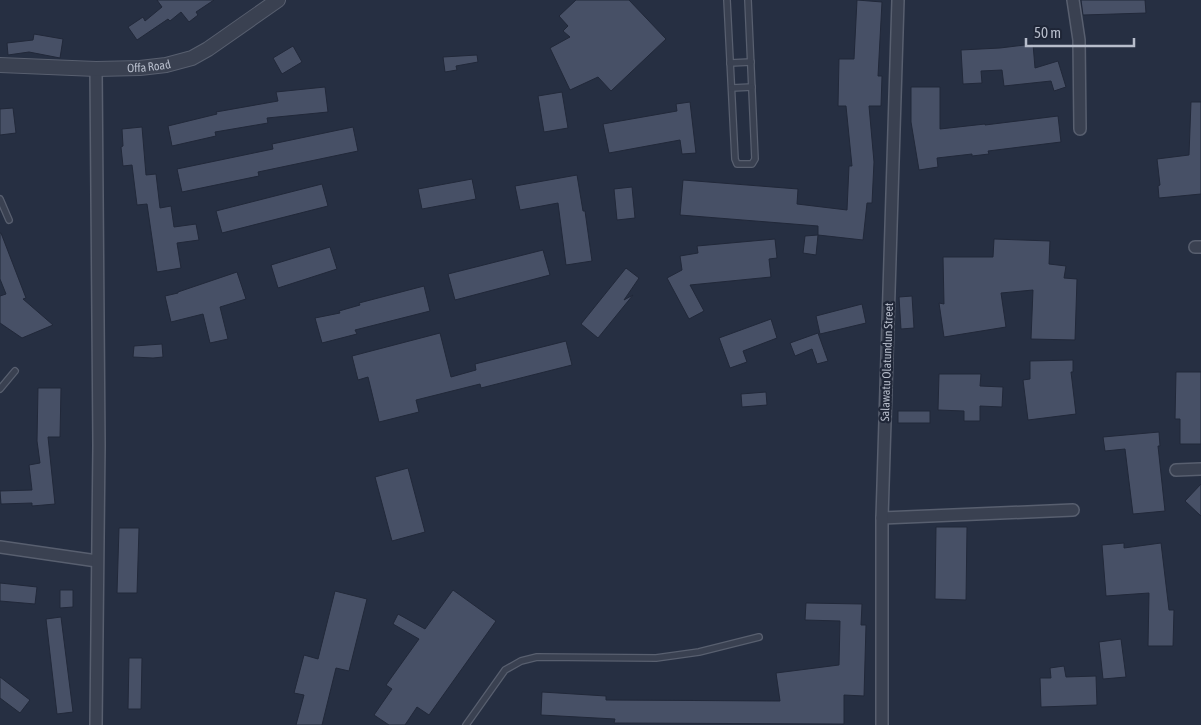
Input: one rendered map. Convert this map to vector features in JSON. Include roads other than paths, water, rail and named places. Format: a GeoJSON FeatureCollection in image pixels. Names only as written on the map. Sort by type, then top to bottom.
{"type":"FeatureCollection","features":[{"type":"Feature","properties":{"kind":"street","name":"Offa Road"},"geometry":{"type":"LineString","coordinates":[[0,65],[96,69],[166,66],[192,58],[208,50],[278,0]]}},
{"type":"Feature","properties":{"kind":"street","name":"Salawatu Olatundun Street"},"geometry":{"type":"LineString","coordinates":[[882,725],[882,518],[898,0]]}},
{"type":"Feature","properties":{"kind":"street"},"geometry":{"type":"LineString","coordinates":[[1073,0],[1079,40],[1080,129]]}},
{"type":"Feature","properties":{"kind":"street"},"geometry":{"type":"LineString","coordinates":[[96,69],[99,435],[96,725]]}},
{"type":"Feature","properties":{"kind":"street"},"geometry":{"type":"LineString","coordinates":[[1176,470],[1201,469]]}},
{"type":"Feature","properties":{"kind":"street"},"geometry":{"type":"LineString","coordinates":[[882,518],[1073,510]]}},
{"type":"Feature","properties":{"kind":"street"},"geometry":{"type":"LineString","coordinates":[[0,547],[97,561]]}},
{"type":"Feature","properties":{"kind":"lane"},"geometry":{"type":"LineString","coordinates":[[727,0],[735,159],[737,164],[752,164],[755,159],[748,0]]}},
{"type":"Feature","properties":{"kind":"lane"},"geometry":{"type":"LineString","coordinates":[[730,62],[751,62]]}},
{"type":"Feature","properties":{"kind":"lane"},"geometry":{"type":"LineString","coordinates":[[732,88],[752,87]]}},
{"type":"Feature","properties":{"kind":"lane"},"geometry":{"type":"LineString","coordinates":[[0,199],[9,220]]}},
{"type":"Feature","properties":{"kind":"lane"},"geometry":{"type":"LineString","coordinates":[[0,388],[15,371]]}},
{"type":"Feature","properties":{"kind":"lane"},"geometry":{"type":"LineString","coordinates":[[466,725],[505,670],[521,661],[536,657],[656,658],[699,652],[758,637]]}}]}
